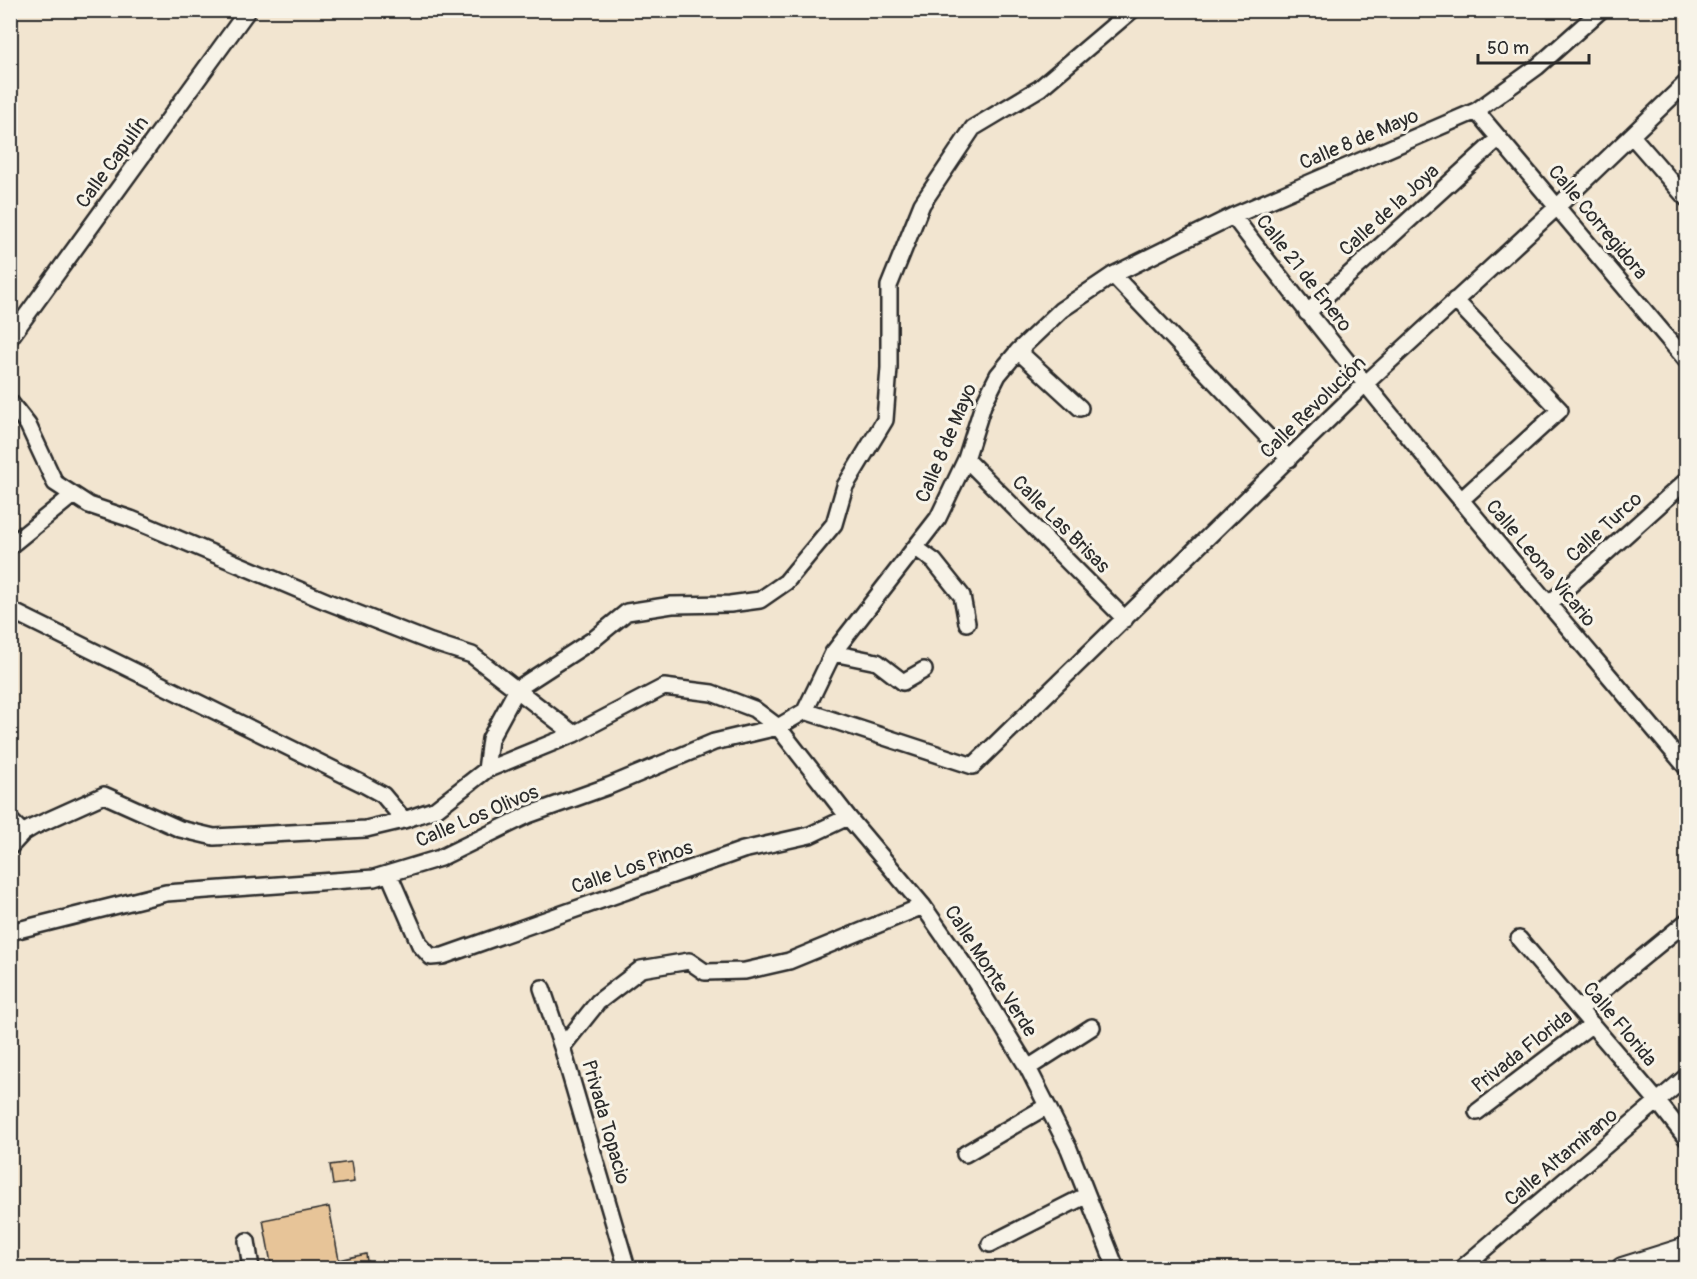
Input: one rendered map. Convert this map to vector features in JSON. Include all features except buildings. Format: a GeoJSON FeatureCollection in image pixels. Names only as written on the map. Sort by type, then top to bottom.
{"type":"FeatureCollection","features":[{"type":"Feature","properties":{"kind":"street","name":"Calle Capulín"},"geometry":{"type":"LineString","coordinates":[[10,338],[248,10]]}},
{"type":"Feature","properties":{"kind":"street"},"geometry":{"type":"LineString","coordinates":[[486,770],[490,739],[517,689],[594,639],[627,612],[672,605],[730,604],[760,600],[786,582],[834,524],[845,486],[885,420],[889,368],[889,286],[922,204],[973,128],[1040,88],[1132,10]]}},
{"type":"Feature","properties":{"kind":"street","name":"Calle 8 de Mayo"},"geometry":{"type":"LineString","coordinates":[[805,711],[833,653],[938,518],[966,459],[983,405],[998,375],[1018,351],[1061,310],[1113,275],[1233,216],[1476,111],[1537,67],[1601,10]]}},
{"type":"Feature","properties":{"kind":"street","name":"Calle Revolución"},"geometry":{"type":"LineString","coordinates":[[805,711],[973,766],[1365,384],[1557,207],[1686,82]]}},
{"type":"Feature","properties":{"kind":"street","name":"Calle Corregidora"},"geometry":{"type":"LineString","coordinates":[[1476,111],[1686,360]]}},
{"type":"Feature","properties":{"kind":"street"},"geometry":{"type":"LineString","coordinates":[[1632,136],[1686,198]]}},
{"type":"Feature","properties":{"kind":"street","name":"Calle de la Joya"},"geometry":{"type":"LineString","coordinates":[[1307,313],[1499,138]]}},
{"type":"Feature","properties":{"kind":"street","name":"Calle 21 de Enero"},"geometry":{"type":"LineString","coordinates":[[1233,216],[1365,384]]}},
{"type":"Feature","properties":{"kind":"street"},"geometry":{"type":"LineString","coordinates":[[1113,275],[1289,459]]}},
{"type":"Feature","properties":{"kind":"street"},"geometry":{"type":"LineString","coordinates":[[1455,300],[1560,410],[1461,500]]}},
{"type":"Feature","properties":{"kind":"street"},"geometry":{"type":"LineString","coordinates":[[1018,351],[1080,408]]}},
{"type":"Feature","properties":{"kind":"street","name":"Calle Leona Vicario"},"geometry":{"type":"LineString","coordinates":[[1365,384],[1686,766]]}},
{"type":"Feature","properties":{"kind":"street"},"geometry":{"type":"LineString","coordinates":[[10,402],[28,425],[55,483],[89,505],[131,519],[328,602],[431,642],[472,655],[574,735]]}},
{"type":"Feature","properties":{"kind":"street","name":"Calle Las Brisas"},"geometry":{"type":"LineString","coordinates":[[966,459],[1125,619]]}},
{"type":"Feature","properties":{"kind":"street","name":"Calle Turco"},"geometry":{"type":"LineString","coordinates":[[1549,604],[1686,481]]}},
{"type":"Feature","properties":{"kind":"street"},"geometry":{"type":"LineString","coordinates":[[10,546],[73,495]]}},
{"type":"Feature","properties":{"kind":"street"},"geometry":{"type":"LineString","coordinates":[[916,548],[934,561],[962,596],[967,623]]}},
{"type":"Feature","properties":{"kind":"street"},"geometry":{"type":"LineString","coordinates":[[10,610],[361,783],[383,795],[404,820]]}},
{"type":"Feature","properties":{"kind":"street"},"geometry":{"type":"LineString","coordinates":[[833,653],[877,662],[903,682],[924,670]]}},
{"type":"Feature","properties":{"kind":"street","name":"Calle Monte Verde"},"geometry":{"type":"LineString","coordinates":[[10,847],[33,826],[104,795],[180,829],[213,837],[366,829],[436,809],[486,770],[574,735],[664,687],[712,693],[754,709],[778,728],[848,817],[923,906],[971,975],[1028,1068],[1069,1149],[1116,1269]]}},
{"type":"Feature","properties":{"kind":"street","name":"Calle Los Olivos"},"geometry":{"type":"LineString","coordinates":[[10,932],[166,893],[374,878],[389,874],[441,858],[528,815],[609,786],[714,742],[778,728],[805,711]]}},
{"type":"Feature","properties":{"kind":"street","name":"Calle Los Pinos"},"geometry":{"type":"LineString","coordinates":[[389,874],[420,945],[431,957],[443,956],[743,850],[810,835],[848,817]]}},
{"type":"Feature","properties":{"kind":"street"},"geometry":{"type":"LineString","coordinates":[[10,820],[23,833]]}},
{"type":"Feature","properties":{"kind":"street"},"geometry":{"type":"LineString","coordinates":[[562,1047],[598,1002],[641,969],[688,961],[705,972],[745,970],[767,966],[789,961],[923,906]]}},
{"type":"Feature","properties":{"kind":"street"},"geometry":{"type":"LineString","coordinates":[[1580,1009],[1686,922]]}},
{"type":"Feature","properties":{"kind":"street","name":"Calle Florida"},"geometry":{"type":"LineString","coordinates":[[1519,939],[1686,1138]]}},
{"type":"Feature","properties":{"kind":"street","name":"Privada Topacio"},"geometry":{"type":"LineString","coordinates":[[542,988],[562,1047],[627,1269]]}},
{"type":"Feature","properties":{"kind":"street","name":"Privada Florida"},"geometry":{"type":"LineString","coordinates":[[1477,1112],[1592,1024]]}},
{"type":"Feature","properties":{"kind":"street"},"geometry":{"type":"LineString","coordinates":[[1028,1068],[1092,1027]]}},
{"type":"Feature","properties":{"kind":"street","name":"Calle Altamirano"},"geometry":{"type":"LineString","coordinates":[[1462,1269],[1686,1077]]}},
{"type":"Feature","properties":{"kind":"street"},"geometry":{"type":"LineString","coordinates":[[965,1154],[1047,1106]]}},
{"type":"Feature","properties":{"kind":"street"},"geometry":{"type":"LineString","coordinates":[[990,1244],[1087,1195]]}},
{"type":"Feature","properties":{"kind":"street"},"geometry":{"type":"LineString","coordinates":[[247,1241],[251,1269]]}},
{"type":"Feature","properties":{"kind":"street"},"geometry":{"type":"LineString","coordinates":[[1622,1269],[1686,1248]]}}]}
